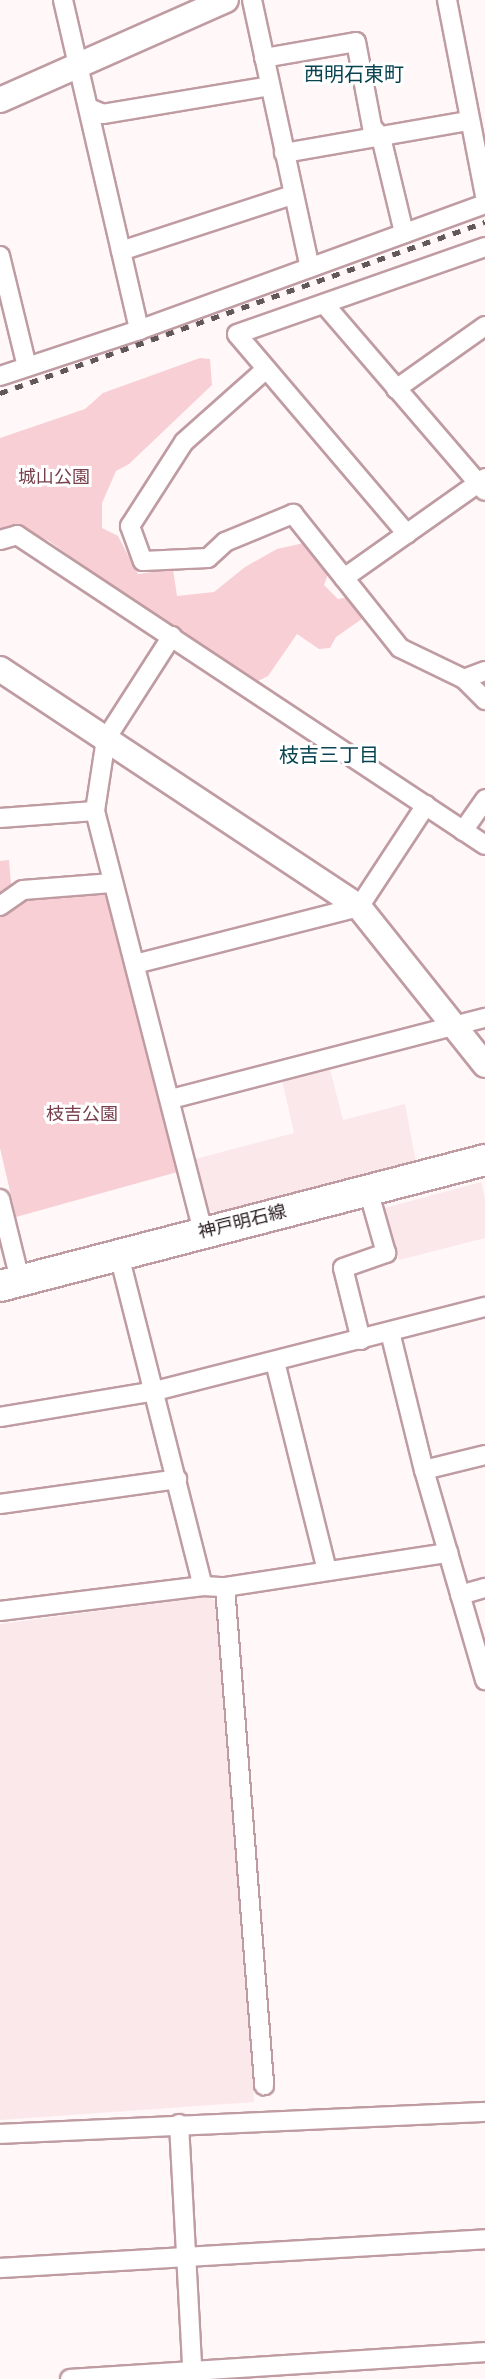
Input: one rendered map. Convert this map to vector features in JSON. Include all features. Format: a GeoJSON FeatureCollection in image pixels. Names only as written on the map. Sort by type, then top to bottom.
{"type":"FeatureCollection","features":[{"type":"Feature","properties":{"kind":"main road","name":"神戸明石線"},"geometry":{"type":"LineString","coordinates":[[10,1283],[485,1160]]}},
{"type":"Feature","properties":{"kind":"street"},"geometry":{"type":"LineString","coordinates":[[63,0],[139,330]]}},
{"type":"Feature","properties":{"kind":"street"},"geometry":{"type":"LineString","coordinates":[[0,100],[226,0]]}},
{"type":"Feature","properties":{"kind":"street"},"geometry":{"type":"LineString","coordinates":[[252,0],[292,195],[310,267]]}},
{"type":"Feature","properties":{"kind":"street"},"geometry":{"type":"LineString","coordinates":[[447,0],[468,121],[485,196]]}},
{"type":"Feature","properties":{"kind":"street"},"geometry":{"type":"LineString","coordinates":[[264,58],[356,42],[372,127],[381,137],[405,233]]}},
{"type":"Feature","properties":{"kind":"street"},"geometry":{"type":"LineString","coordinates":[[89,108],[103,114],[270,86]]}},
{"type":"Feature","properties":{"kind":"street"},"geometry":{"type":"LineString","coordinates":[[284,153],[468,121]]}},
{"type":"Feature","properties":{"kind":"street"},"geometry":{"type":"LineString","coordinates":[[121,251],[292,195]]}},
{"type":"Feature","properties":{"kind":"street"},"geometry":{"type":"LineString","coordinates":[[0,376],[139,330],[485,204]]}},
{"type":"Feature","properties":{"kind":"street"},"geometry":{"type":"LineString","coordinates":[[407,534],[265,370],[237,334],[485,247]]}},
{"type":"Feature","properties":{"kind":"street"},"geometry":{"type":"LineString","coordinates":[[0,256],[27,367]]}},
{"type":"Feature","properties":{"kind":"street"},"geometry":{"type":"LineString","coordinates":[[325,305],[396,389],[483,484],[344,578]]}},
{"type":"Feature","properties":{"kind":"street"},"geometry":{"type":"LineString","coordinates":[[396,389],[485,326]]}},
{"type":"Feature","properties":{"kind":"street"},"geometry":{"type":"LineString","coordinates":[[265,370],[184,442],[130,526],[143,561],[208,558],[225,542],[293,514],[400,648],[464,679],[485,700]]}},
{"type":"Feature","properties":{"kind":"street"},"geometry":{"type":"LineString","coordinates":[[0,540],[17,536],[172,636],[485,845]]}},
{"type":"Feature","properties":{"kind":"street"},"geometry":{"type":"LineString","coordinates":[[172,636],[106,739],[94,811],[171,1098],[203,1233]]}},
{"type":"Feature","properties":{"kind":"street"},"geometry":{"type":"LineString","coordinates":[[0,669],[358,907],[456,1026],[485,1065]]}},
{"type":"Feature","properties":{"kind":"street"},"geometry":{"type":"LineString","coordinates":[[464,679],[485,671]]}},
{"type":"Feature","properties":{"kind":"street"},"geometry":{"type":"LineString","coordinates":[[463,831],[485,799]]}},
{"type":"Feature","properties":{"kind":"street"},"geometry":{"type":"LineString","coordinates":[[135,964],[358,907],[426,805]]}},
{"type":"Feature","properties":{"kind":"street"},"geometry":{"type":"LineString","coordinates":[[0,818],[94,811]]}},
{"type":"Feature","properties":{"kind":"street"},"geometry":{"type":"LineString","coordinates":[[0,906],[23,890],[112,883]]}},
{"type":"Feature","properties":{"kind":"street"},"geometry":{"type":"LineString","coordinates":[[171,1098],[485,1018]]}},
{"type":"Feature","properties":{"kind":"street"},"geometry":{"type":"LineString","coordinates":[[361,1340],[343,1268],[386,1253],[368,1190]]}},
{"type":"Feature","properties":{"kind":"street"},"geometry":{"type":"LineString","coordinates":[[0,1199],[10,1283]]}},
{"type":"Feature","properties":{"kind":"street"},"geometry":{"type":"LineString","coordinates":[[119,1255],[156,1391],[203,1586]]}},
{"type":"Feature","properties":{"kind":"street"},"geometry":{"type":"LineString","coordinates":[[0,1417],[156,1391],[485,1307]]}},
{"type":"Feature","properties":{"kind":"street"},"geometry":{"type":"LineString","coordinates":[[390,1332],[424,1470],[485,1680]]}},
{"type":"Feature","properties":{"kind":"street"},"geometry":{"type":"LineString","coordinates":[[275,1362],[327,1571]]}},
{"type":"Feature","properties":{"kind":"street"},"geometry":{"type":"LineString","coordinates":[[424,1470],[485,1455]]}},
{"type":"Feature","properties":{"kind":"street"},"geometry":{"type":"LineString","coordinates":[[0,1504],[177,1479]]}},
{"type":"Feature","properties":{"kind":"street"},"geometry":{"type":"LineString","coordinates":[[0,1611],[203,1586],[225,1587],[448,1553]]}},
{"type":"Feature","properties":{"kind":"street"},"geometry":{"type":"LineString","coordinates":[[225,1587],[264,2085]]}},
{"type":"Feature","properties":{"kind":"street"},"geometry":{"type":"LineString","coordinates":[[460,1595],[485,1588]]}},
{"type":"Feature","properties":{"kind":"street"},"geometry":{"type":"LineString","coordinates":[[0,2134],[178,2124],[485,2112]]}},
{"type":"Feature","properties":{"kind":"street"},"geometry":{"type":"LineString","coordinates":[[178,2124],[193,2376]]}},
{"type":"Feature","properties":{"kind":"street"},"geometry":{"type":"LineString","coordinates":[[0,2268],[485,2239]]}},
{"type":"Feature","properties":{"kind":"street"},"geometry":{"type":"LineString","coordinates":[[70,2379],[193,2376],[485,2352]]}},
{"type":"Feature","properties":{"kind":"shaded area"},"geometry":{"type":"Polygon","coordinates":[[[329,1066],[343,1120],[405,1104],[416,1162],[215,1213],[207,1209],[195,1159],[294,1133],[281,1076],[329,1066]]]}},
{"type":"Feature","properties":{"kind":"shaded area"},"geometry":{"type":"Polygon","coordinates":[[[481,1182],[485,1198],[485,1238],[399,1260],[385,1208],[481,1182]]]}},
{"type":"Feature","properties":{"kind":"shaded area"},"geometry":{"type":"Polygon","coordinates":[[[205,1597],[218,1601],[242,1867],[254,2102],[0,2120],[0,1624],[205,1597]]]}},
{"type":"Feature","properties":{"kind":"green space","name":"城山公園"},"geometry":{"type":"Polygon","coordinates":[[[200,358],[210,359],[212,385],[129,464],[116,471],[102,503],[102,528],[118,536],[138,574],[173,569],[177,596],[214,592],[245,567],[277,549],[304,543],[328,574],[324,585],[338,599],[348,597],[366,616],[336,637],[330,648],[319,649],[297,634],[268,676],[256,682],[193,645],[49,541],[20,527],[0,530],[0,438],[85,409],[103,393],[200,358]]]}},
{"type":"Feature","properties":{"kind":"green space","name":"枝吉公園"},"geometry":{"type":"Polygon","coordinates":[[[9,860],[12,897],[102,892],[111,897],[181,1171],[16,1217],[0,1148],[0,861],[9,860]]]}},
{"type":"Feature","properties":{"kind":"railway"},"geometry":{"type":"LineString","coordinates":[[0,393],[485,222]]}},
{"type":"Feature","properties":{"kind":"district","name":"西明石東町"},"geometry":{"type":"Point","coordinates":[354,74]}},
{"type":"Feature","properties":{"kind":"district","name":"枝吉三丁目"},"geometry":{"type":"Point","coordinates":[329,755]}}]}
